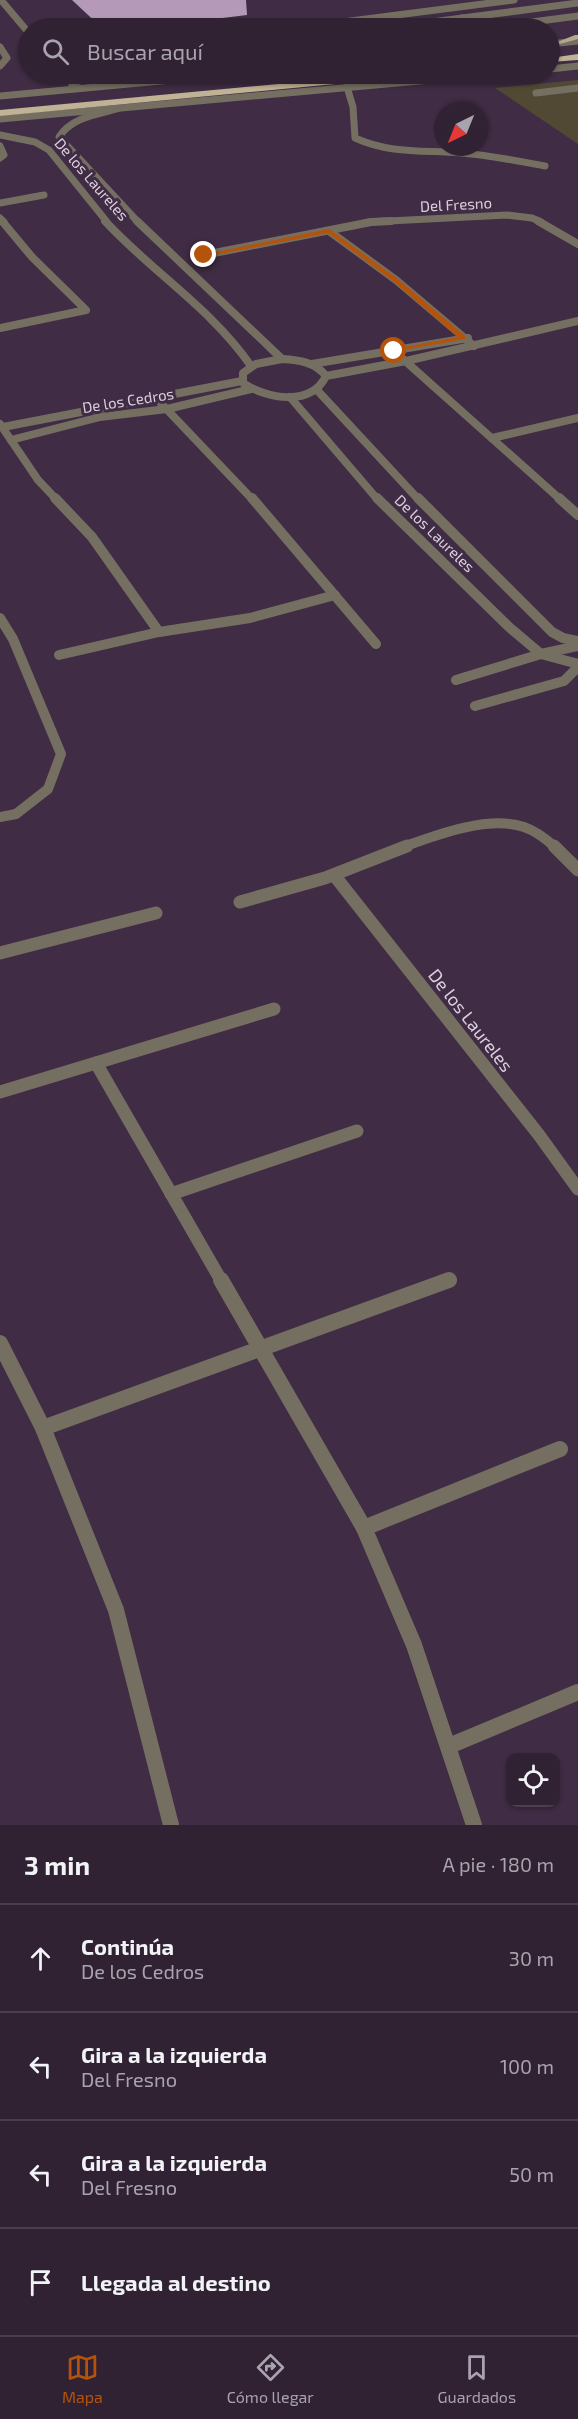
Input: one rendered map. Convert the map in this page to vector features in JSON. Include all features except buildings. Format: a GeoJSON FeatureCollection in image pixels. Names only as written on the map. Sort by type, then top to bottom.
{"type":"FeatureCollection","features":[{"type":"Feature","properties":{"kind":"highway"},"geometry":{"type":"LineString","coordinates":[[560,47],[578,49]]}},
{"type":"Feature","properties":{"kind":"highway"},"geometry":{"type":"LineString","coordinates":[[560,59],[578,57]]}},
{"type":"Feature","properties":{"kind":"highway"},"geometry":{"type":"LineString","coordinates":[[0,102],[199,84]]}},
{"type":"Feature","properties":{"kind":"highway"},"geometry":{"type":"LineString","coordinates":[[0,113],[303,84]]}},
{"type":"Feature","properties":{"kind":"main road"},"geometry":{"type":"LineString","coordinates":[[560,44],[578,39]]}},
{"type":"Feature","properties":{"kind":"street"},"geometry":{"type":"LineString","coordinates":[[1,0],[18,20]]}},
{"type":"Feature","properties":{"kind":"street"},"geometry":{"type":"LineString","coordinates":[[374,18],[514,0]]}},
{"type":"Feature","properties":{"kind":"street"},"geometry":{"type":"LineString","coordinates":[[462,18],[578,3]]}},
{"type":"Feature","properties":{"kind":"street"},"geometry":{"type":"LineString","coordinates":[[560,18],[578,16]]}},
{"type":"Feature","properties":{"kind":"street"},"geometry":{"type":"LineString","coordinates":[[0,47],[7,58],[0,66]]}},
{"type":"Feature","properties":{"kind":"street"},"geometry":{"type":"LineString","coordinates":[[560,68],[578,66]]}},
{"type":"Feature","properties":{"kind":"street"},"geometry":{"type":"LineString","coordinates":[[72,84],[72,89]]}},
{"type":"Feature","properties":{"kind":"street"},"geometry":{"type":"LineString","coordinates":[[0,96],[127,84]]}},
{"type":"Feature","properties":{"kind":"street"},"geometry":{"type":"LineString","coordinates":[[0,119],[382,84]]}},
{"type":"Feature","properties":{"kind":"street"},"geometry":{"type":"LineString","coordinates":[[347,87],[353,107],[355,138],[371,146],[411,154],[459,153],[545,166]]}},
{"type":"Feature","properties":{"kind":"street"},"geometry":{"type":"LineString","coordinates":[[536,93],[578,88]]}},
{"type":"Feature","properties":{"kind":"street","name":"De los Laureles"},"geometry":{"type":"LineString","coordinates":[[121,108],[72,122],[63,128],[58,138],[139,230],[282,359]]}},
{"type":"Feature","properties":{"kind":"street","name":"De los Laureles"},"geometry":{"type":"LineString","coordinates":[[0,135],[35,142],[44,147],[122,233],[223,327],[239,346],[251,366]]}},
{"type":"Feature","properties":{"kind":"street"},"geometry":{"type":"LineString","coordinates":[[44,147],[62,144]]}},
{"type":"Feature","properties":{"kind":"street"},"geometry":{"type":"LineString","coordinates":[[0,146],[4,155],[0,158]]}},
{"type":"Feature","properties":{"kind":"street"},"geometry":{"type":"LineString","coordinates":[[76,184],[97,180]]}},
{"type":"Feature","properties":{"kind":"street"},"geometry":{"type":"LineString","coordinates":[[0,203],[44,195]]}},
{"type":"Feature","properties":{"kind":"street","name":"Del Fresno"},"geometry":{"type":"LineString","coordinates":[[204,255],[391,221],[521,215],[547,224],[578,244]]}},
{"type":"Feature","properties":{"kind":"street"},"geometry":{"type":"LineString","coordinates":[[0,218],[32,257],[86,310],[0,328]]}},
{"type":"Feature","properties":{"kind":"street"},"geometry":{"type":"LineString","coordinates":[[329,231],[396,280],[474,346]]}},
{"type":"Feature","properties":{"kind":"street"},"geometry":{"type":"LineString","coordinates":[[326,376],[406,361],[578,321]]}},
{"type":"Feature","properties":{"kind":"street"},"geometry":{"type":"LineString","coordinates":[[312,364],[322,370],[326,376],[324,383],[317,390],[290,397],[263,394],[250,389],[242,381],[243,373],[251,366],[264,361],[282,359],[312,364],[463,338],[493,339]]}},
{"type":"Feature","properties":{"kind":"street"},"geometry":{"type":"LineString","coordinates":[[394,351],[578,515]]}},
{"type":"Feature","properties":{"kind":"street","name":"De los Cedros"},"geometry":{"type":"LineString","coordinates":[[1,425],[242,381]]}},
{"type":"Feature","properties":{"kind":"street","name":"De los Cedros"},"geometry":{"type":"LineString","coordinates":[[11,440],[100,417],[167,409],[250,389]]}},
{"type":"Feature","properties":{"kind":"street","name":"De los Laureles"},"geometry":{"type":"LineString","coordinates":[[317,390],[420,501],[552,632],[563,638],[578,641]]}},
{"type":"Feature","properties":{"kind":"street"},"geometry":{"type":"LineString","coordinates":[[155,397],[263,510],[376,644]]}},
{"type":"Feature","properties":{"kind":"street","name":"De los Laureles"},"geometry":{"type":"LineString","coordinates":[[290,397],[387,510],[517,634],[541,654],[578,665]]}},
{"type":"Feature","properties":{"kind":"street"},"geometry":{"type":"LineString","coordinates":[[492,438],[578,418]]}},
{"type":"Feature","properties":{"kind":"street"},"geometry":{"type":"LineString","coordinates":[[1,425],[38,480],[92,537],[159,632]]}},
{"type":"Feature","properties":{"kind":"street"},"geometry":{"type":"LineString","coordinates":[[59,655],[159,632],[250,618],[335,595]]}},
{"type":"Feature","properties":{"kind":"street"},"geometry":{"type":"LineString","coordinates":[[0,618],[13,639],[62,754],[48,789],[16,814],[0,817]]}},
{"type":"Feature","properties":{"kind":"street"},"geometry":{"type":"LineString","coordinates":[[456,680],[541,654],[578,646]]}},
{"type":"Feature","properties":{"kind":"street"},"geometry":{"type":"LineString","coordinates":[[475,706],[564,681],[578,665]]}},
{"type":"Feature","properties":{"kind":"street"},"geometry":{"type":"LineString","coordinates":[[240,902],[334,875],[432,836],[471,826],[518,825],[555,845],[578,870]]}},
{"type":"Feature","properties":{"kind":"street","name":"De los Laureles"},"geometry":{"type":"LineString","coordinates":[[334,875],[578,1189]]}},
{"type":"Feature","properties":{"kind":"street"},"geometry":{"type":"LineString","coordinates":[[0,952],[156,913]]}},
{"type":"Feature","properties":{"kind":"street"},"geometry":{"type":"LineString","coordinates":[[0,1092],[274,1009]]}},
{"type":"Feature","properties":{"kind":"street"},"geometry":{"type":"LineString","coordinates":[[96,1063],[364,1528],[414,1645],[474,1825]]}},
{"type":"Feature","properties":{"kind":"street"},"geometry":{"type":"LineString","coordinates":[[171,1194],[357,1131]]}},
{"type":"Feature","properties":{"kind":"street"},"geometry":{"type":"LineString","coordinates":[[43,1428],[450,1281]]}},
{"type":"Feature","properties":{"kind":"street"},"geometry":{"type":"LineString","coordinates":[[0,1343],[43,1428],[116,1610],[171,1825]]}},
{"type":"Feature","properties":{"kind":"street"},"geometry":{"type":"LineString","coordinates":[[364,1528],[560,1449]]}},
{"type":"Feature","properties":{"kind":"street"},"geometry":{"type":"LineString","coordinates":[[449,1746],[578,1692]]}},
{"type":"Feature","properties":{"kind":"shaded area"},"geometry":{"type":"Polygon","coordinates":[[[578,80],[578,144],[495,88],[560,84],[560,82],[578,80]]]}},
{"type":"Feature","properties":{"kind":"route"},"geometry":{"type":"LineString","coordinates":[[204,255],[329,231],[396,280],[463,338],[394,351]]}}]}
